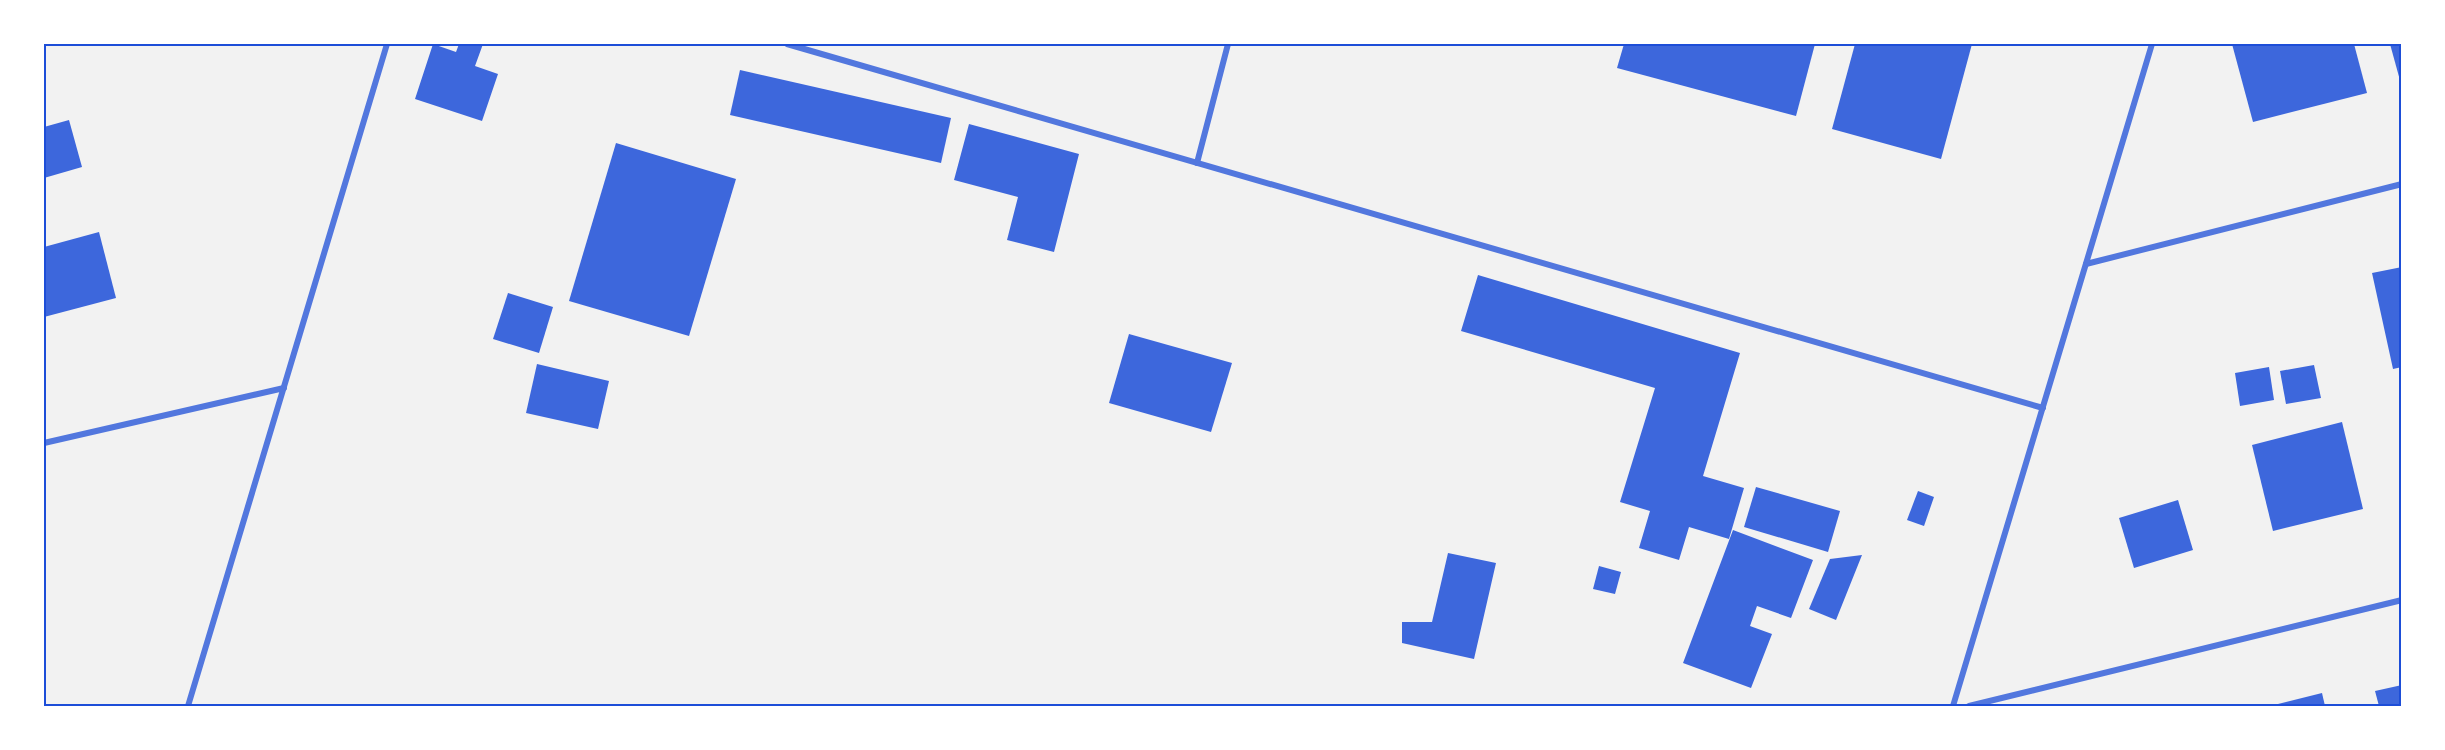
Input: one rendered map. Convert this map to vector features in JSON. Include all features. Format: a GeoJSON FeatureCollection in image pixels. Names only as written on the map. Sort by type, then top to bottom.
{"type":"FeatureCollection","features":[{"type":"Feature","properties":{"kind":"street"},"geometry":{"type":"LineString","coordinates":[[188,706],[387,44]]}},
{"type":"Feature","properties":{"kind":"street"},"geometry":{"type":"LineString","coordinates":[[787,44],[2043,408]]}},
{"type":"Feature","properties":{"kind":"street"},"geometry":{"type":"LineString","coordinates":[[1197,163],[1228,44]]}},
{"type":"Feature","properties":{"kind":"street"},"geometry":{"type":"LineString","coordinates":[[1953,706],[2152,44]]}},
{"type":"Feature","properties":{"kind":"street"},"geometry":{"type":"LineString","coordinates":[[2086,264],[2402,184]]}},
{"type":"Feature","properties":{"kind":"street"},"geometry":{"type":"LineString","coordinates":[[44,443],[284,388]]}},
{"type":"Feature","properties":{"kind":"street"},"geometry":{"type":"LineString","coordinates":[[1969,706],[2402,600]]}},
{"type":"Feature","properties":{"kind":"building"},"geometry":{"type":"Polygon","coordinates":[[[433,44],[456,52],[459,44],[483,44],[475,66],[498,74],[482,121],[415,99],[433,44]]]}},
{"type":"Feature","properties":{"kind":"building"},"geometry":{"type":"Polygon","coordinates":[[[1624,44],[1815,44],[1796,116],[1617,68],[1624,44]]]}},
{"type":"Feature","properties":{"kind":"building"},"geometry":{"type":"Polygon","coordinates":[[[1855,44],[1972,44],[1941,159],[1832,129],[1855,44]]]}},
{"type":"Feature","properties":{"kind":"building"},"geometry":{"type":"Polygon","coordinates":[[[2232,44],[2354,44],[2367,93],[2253,122],[2232,44]]]}},
{"type":"Feature","properties":{"kind":"building"},"geometry":{"type":"Polygon","coordinates":[[[2390,44],[2402,44],[2402,84],[2401,84],[2390,44]]]}},
{"type":"Feature","properties":{"kind":"building"},"geometry":{"type":"Polygon","coordinates":[[[740,70],[951,118],[941,163],[730,115],[740,70]]]}},
{"type":"Feature","properties":{"kind":"building"},"geometry":{"type":"Polygon","coordinates":[[[69,120],[82,167],[44,178],[44,127],[69,120]]]}},
{"type":"Feature","properties":{"kind":"building"},"geometry":{"type":"Polygon","coordinates":[[[969,124],[1079,154],[1054,252],[1007,240],[1018,197],[954,180],[969,124]]]}},
{"type":"Feature","properties":{"kind":"building"},"geometry":{"type":"Polygon","coordinates":[[[616,143],[736,179],[689,336],[569,301],[616,143]]]}},
{"type":"Feature","properties":{"kind":"building"},"geometry":{"type":"Polygon","coordinates":[[[99,232],[116,298],[44,317],[44,247],[99,232]]]}},
{"type":"Feature","properties":{"kind":"building"},"geometry":{"type":"Polygon","coordinates":[[[2402,267],[2402,367],[2393,369],[2372,273],[2402,267]]]}},
{"type":"Feature","properties":{"kind":"building"},"geometry":{"type":"Polygon","coordinates":[[[1478,275],[1740,353],[1703,476],[1744,488],[1729,539],[1689,527],[1679,560],[1639,548],[1650,511],[1620,502],[1655,388],[1461,331],[1478,275]]]}},
{"type":"Feature","properties":{"kind":"building"},"geometry":{"type":"Polygon","coordinates":[[[508,293],[553,307],[539,353],[493,339],[508,293]]]}},
{"type":"Feature","properties":{"kind":"building"},"geometry":{"type":"Polygon","coordinates":[[[1129,334],[1232,363],[1211,432],[1109,403],[1129,334]]]}},
{"type":"Feature","properties":{"kind":"building"},"geometry":{"type":"Polygon","coordinates":[[[537,364],[609,381],[598,429],[526,413],[537,364]]]}},
{"type":"Feature","properties":{"kind":"building"},"geometry":{"type":"Polygon","coordinates":[[[2314,365],[2321,398],[2286,404],[2280,371],[2314,365]]]}},
{"type":"Feature","properties":{"kind":"building"},"geometry":{"type":"Polygon","coordinates":[[[2269,367],[2274,400],[2240,406],[2235,373],[2269,367]]]}},
{"type":"Feature","properties":{"kind":"building"},"geometry":{"type":"Polygon","coordinates":[[[2342,422],[2363,509],[2273,531],[2252,445],[2342,422]]]}},
{"type":"Feature","properties":{"kind":"building"},"geometry":{"type":"Polygon","coordinates":[[[1756,487],[1840,511],[1828,552],[1744,527],[1756,487]]]}},
{"type":"Feature","properties":{"kind":"building"},"geometry":{"type":"Polygon","coordinates":[[[1918,491],[1934,497],[1924,526],[1907,520],[1918,491]]]}},
{"type":"Feature","properties":{"kind":"building"},"geometry":{"type":"Polygon","coordinates":[[[2178,500],[2193,550],[2134,568],[2119,518],[2178,500]]]}},
{"type":"Feature","properties":{"kind":"building"},"geometry":{"type":"Polygon","coordinates":[[[1733,530],[1813,560],[1791,618],[1757,606],[1750,626],[1772,634],[1751,688],[1683,663],[1733,530]]]}},
{"type":"Feature","properties":{"kind":"building"},"geometry":{"type":"Polygon","coordinates":[[[1448,553],[1496,563],[1474,659],[1402,643],[1402,622],[1432,622],[1448,553]]]}},
{"type":"Feature","properties":{"kind":"building"},"geometry":{"type":"Polygon","coordinates":[[[1862,555],[1836,620],[1809,609],[1830,559],[1862,555]]]}},
{"type":"Feature","properties":{"kind":"building"},"geometry":{"type":"Polygon","coordinates":[[[1599,566],[1621,572],[1615,594],[1593,589],[1599,566]]]}},
{"type":"Feature","properties":{"kind":"building"},"geometry":{"type":"Polygon","coordinates":[[[2402,685],[2402,706],[2379,706],[2375,691],[2402,685]]]}},
{"type":"Feature","properties":{"kind":"building"},"geometry":{"type":"Polygon","coordinates":[[[2322,693],[2325,706],[2270,706],[2322,693]]]}}]}
